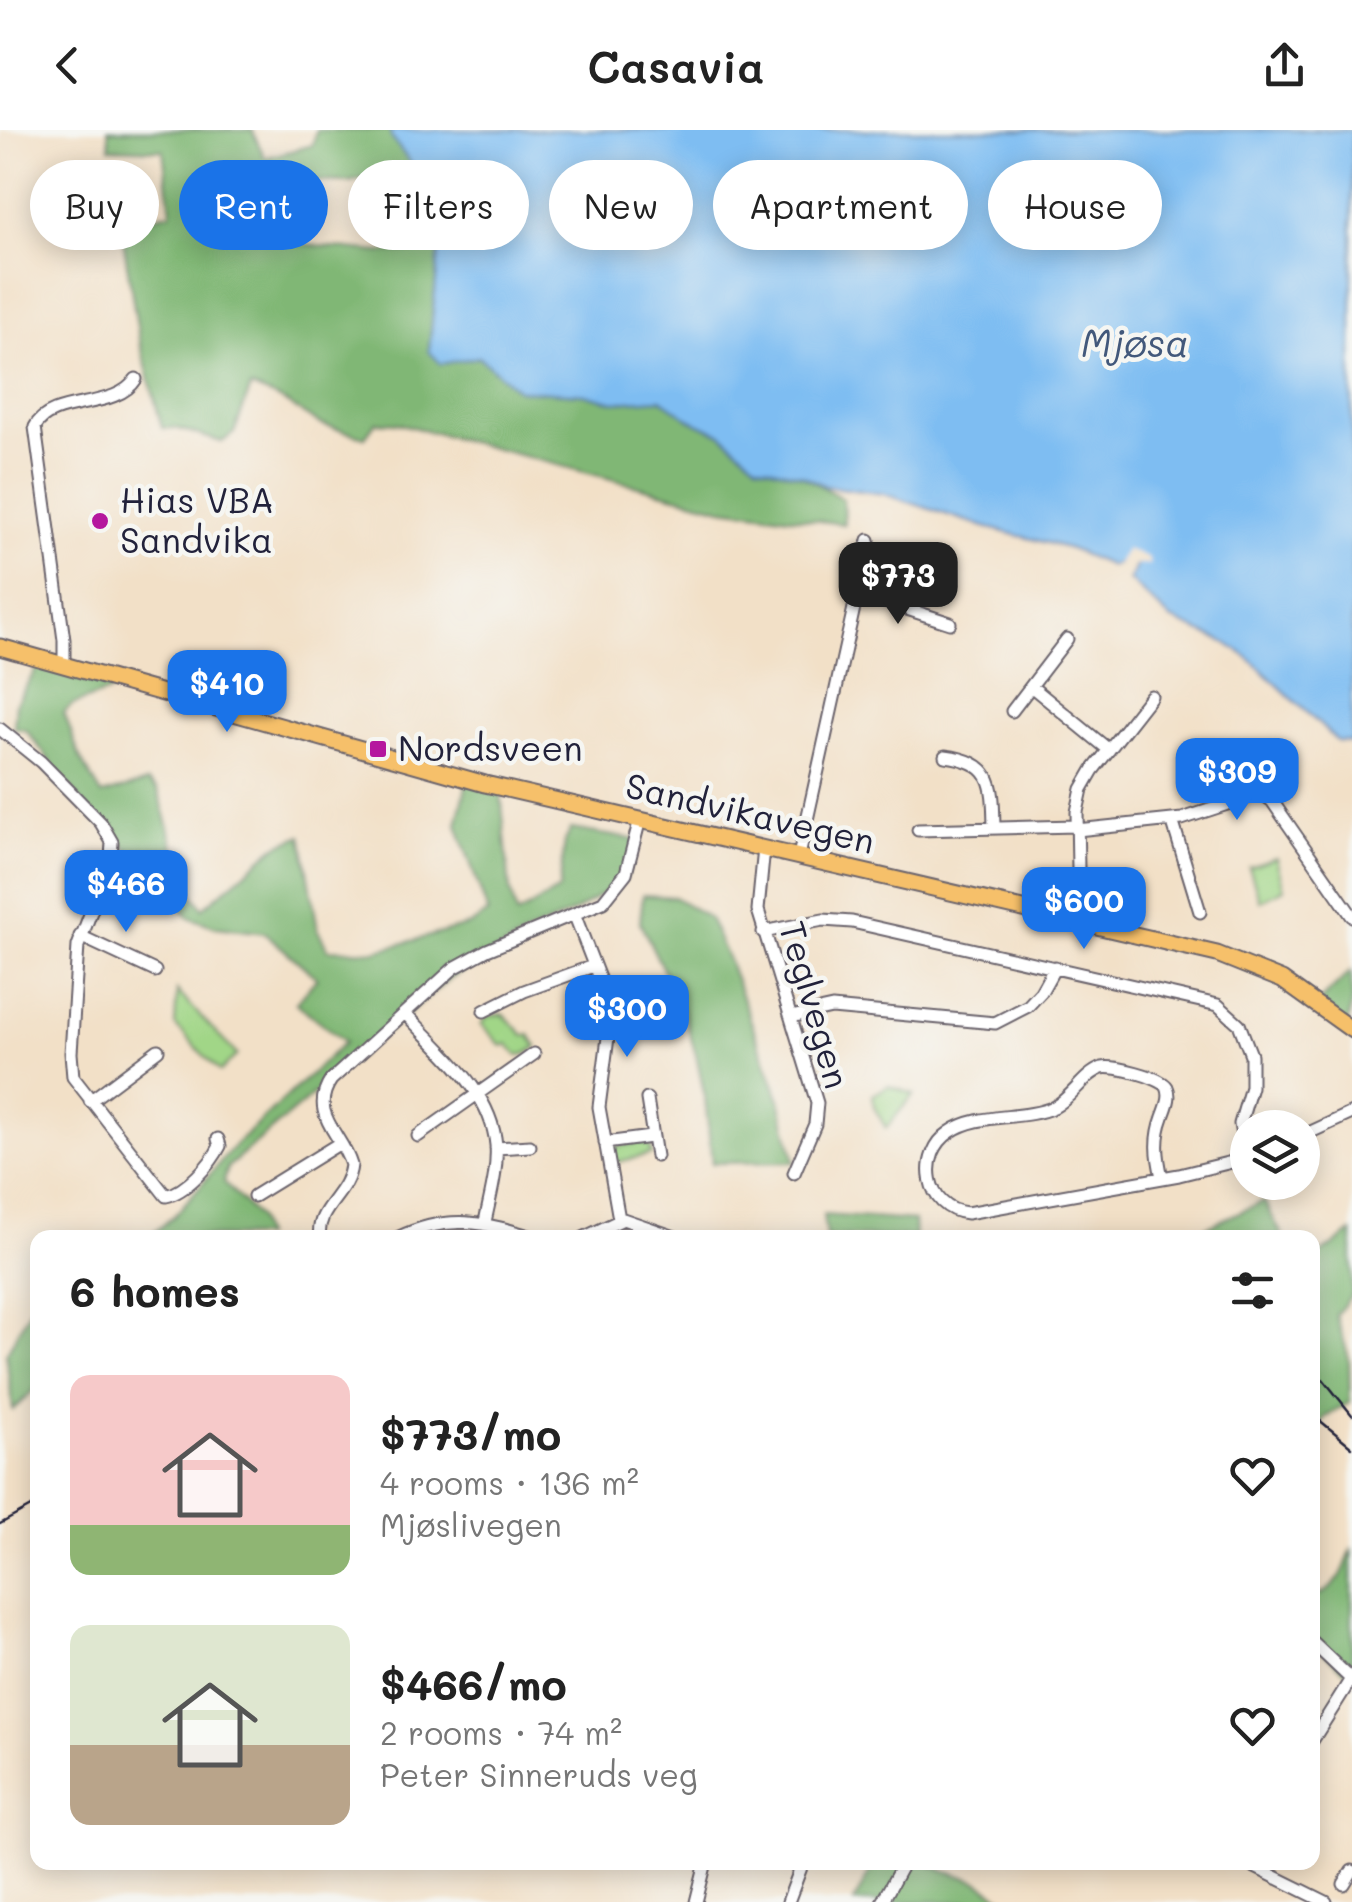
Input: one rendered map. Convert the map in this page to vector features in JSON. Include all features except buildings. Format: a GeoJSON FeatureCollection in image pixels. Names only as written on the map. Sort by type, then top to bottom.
{"type":"FeatureCollection","features":[{"type":"Feature","properties":{"kind":"main road","name":"Sandvikavegen"},"geometry":{"type":"LineString","coordinates":[[0,647],[485,784],[1210,952],[1258,968],[1294,986],[1352,1030]]}},
{"type":"Feature","properties":{"kind":"street"},"geometry":{"type":"LineString","coordinates":[[64,665],[64,640],[35,427],[43,416],[121,392],[136,379]]}},
{"type":"Feature","properties":{"kind":"street"},"geometry":{"type":"LineString","coordinates":[[799,856],[869,540]]}},
{"type":"Feature","properties":{"kind":"street"},"geometry":{"type":"LineString","coordinates":[[858,593],[950,624]]}},
{"type":"Feature","properties":{"kind":"street"},"geometry":{"type":"LineString","coordinates":[[1012,711],[1067,639]]}},
{"type":"Feature","properties":{"kind":"street"},"geometry":{"type":"LineString","coordinates":[[1032,688],[1109,750]]}},
{"type":"Feature","properties":{"kind":"street"},"geometry":{"type":"LineString","coordinates":[[1068,918],[1078,869],[1077,828],[1082,789],[1151,696]]}},
{"type":"Feature","properties":{"kind":"street"},"geometry":{"type":"LineString","coordinates":[[0,729],[42,762],[110,836],[113,848],[80,936],[73,1077],[166,1196],[176,1194],[213,1157],[220,1146],[218,1139]]}},
{"type":"Feature","properties":{"kind":"street"},"geometry":{"type":"LineString","coordinates":[[945,756],[972,761],[984,769],[992,788],[994,828]]}},
{"type":"Feature","properties":{"kind":"street"},"geometry":{"type":"LineString","coordinates":[[918,830],[1077,828],[1172,820],[1212,811],[1254,794],[1265,795],[1352,916]]}},
{"type":"Feature","properties":{"kind":"street"},"geometry":{"type":"LineString","coordinates":[[319,1230],[323,1214],[344,1189],[351,1172],[350,1160],[324,1116],[325,1090],[334,1077],[442,977],[466,961],[603,902],[630,865],[640,819]]}},
{"type":"Feature","properties":{"kind":"street"},"geometry":{"type":"LineString","coordinates":[[1172,820],[1200,912]]}},
{"type":"Feature","properties":{"kind":"street","name":"Teglvegen"},"geometry":{"type":"LineString","coordinates":[[764,848],[757,895],[763,932],[813,1088],[817,1114],[794,1173]]}},
{"type":"Feature","properties":{"kind":"street"},"geometry":{"type":"LineString","coordinates":[[575,916],[608,1006],[611,1032],[599,1094],[619,1219]]}},
{"type":"Feature","properties":{"kind":"street"},"geometry":{"type":"LineString","coordinates":[[763,932],[823,920],[852,922],[1203,1000],[1230,1014],[1245,1037],[1251,1055],[1251,1086],[1244,1110]]}},
{"type":"Feature","properties":{"kind":"street"},"geometry":{"type":"LineString","coordinates":[[80,936],[155,971]]}},
{"type":"Feature","properties":{"kind":"street"},"geometry":{"type":"LineString","coordinates":[[484,1011],[593,966]]}},
{"type":"Feature","properties":{"kind":"street"},"geometry":{"type":"LineString","coordinates":[[791,1017],[832,1008],[994,1024],[1028,1006],[1042,992],[1055,967]]}},
{"type":"Feature","properties":{"kind":"street"},"geometry":{"type":"LineString","coordinates":[[404,1013],[477,1092],[493,1126],[496,1148],[485,1222]]}},
{"type":"Feature","properties":{"kind":"street"},"geometry":{"type":"LineString","coordinates":[[611,1032],[632,1030],[668,1017]]}},
{"type":"Feature","properties":{"kind":"street"},"geometry":{"type":"LineString","coordinates":[[90,1101],[158,1050]]}},
{"type":"Feature","properties":{"kind":"street"},"geometry":{"type":"LineString","coordinates":[[418,1136],[432,1131],[477,1092],[534,1054]]}},
{"type":"Feature","properties":{"kind":"street"},"geometry":{"type":"LineString","coordinates":[[1162,1178],[1157,1146],[1169,1099],[1167,1088],[1164,1082],[1144,1075],[1108,1068],[1100,1069],[1054,1107],[955,1129],[938,1145],[929,1171],[932,1188],[939,1198],[952,1209],[967,1212],[1162,1178],[1230,1162]]}},
{"type":"Feature","properties":{"kind":"street"},"geometry":{"type":"LineString","coordinates":[[647,1099],[656,1156]]}},
{"type":"Feature","properties":{"kind":"street"},"geometry":{"type":"LineString","coordinates":[[1320,1128],[1352,1113]]}},
{"type":"Feature","properties":{"kind":"street"},"geometry":{"type":"LineString","coordinates":[[605,1144],[651,1137]]}},
{"type":"Feature","properties":{"kind":"street"},"geometry":{"type":"LineString","coordinates":[[254,1196],[340,1142]]}},
{"type":"Feature","properties":{"kind":"street"},"geometry":{"type":"LineString","coordinates":[[496,1148],[530,1146]]}},
{"type":"Feature","properties":{"kind":"street"},"geometry":{"type":"LineString","coordinates":[[598,1230],[619,1219],[632,1219],[660,1230]]}},
{"type":"Feature","properties":{"kind":"street"},"geometry":{"type":"LineString","coordinates":[[420,1230],[443,1222],[485,1222],[510,1230]]}},
{"type":"Feature","properties":{"kind":"street"},"geometry":{"type":"LineString","coordinates":[[1320,1650],[1351,1679],[1320,1728]]}},
{"type":"Feature","properties":{"kind":"street"},"geometry":{"type":"LineString","coordinates":[[696,1902],[704,1870]]}},
{"type":"Feature","properties":{"kind":"street"},"geometry":{"type":"LineString","coordinates":[[788,1902],[800,1870]]}},
{"type":"Feature","properties":{"kind":"street"},"geometry":{"type":"LineString","coordinates":[[882,1902],[900,1870]]}},
{"type":"Feature","properties":{"kind":"street"},"geometry":{"type":"LineString","coordinates":[[1261,1870],[1326,1902]]}},
{"type":"Feature","properties":{"kind":"street"},"geometry":{"type":"LineString","coordinates":[[1344,1884],[1352,1871]]}},
{"type":"Feature","properties":{"kind":"green space"},"geometry":{"type":"Polygon","coordinates":[[[108,130],[252,130],[265,158],[313,145],[316,130],[390,130],[409,160],[348,160],[348,182],[328,182],[328,160],[179,160],[179,250],[328,247],[379,252],[439,250],[429,351],[479,357],[518,390],[584,394],[614,402],[661,398],[691,420],[722,434],[757,464],[804,476],[843,499],[844,524],[722,508],[397,423],[376,422],[365,437],[320,424],[280,399],[251,387],[234,433],[222,442],[176,428],[162,428],[139,339],[125,250],[159,250],[159,215],[171,212],[163,150],[110,148],[108,130]]]}},
{"type":"Feature","properties":{"kind":"green space"},"geometry":{"type":"Polygon","coordinates":[[[40,663],[109,679],[117,689],[72,705],[64,713],[81,760],[102,795],[148,782],[158,790],[185,884],[203,908],[276,846],[302,835],[318,930],[328,949],[375,951],[470,925],[488,913],[457,825],[467,782],[501,793],[510,891],[517,915],[559,890],[565,841],[571,829],[638,840],[625,879],[576,911],[532,931],[448,980],[228,1167],[224,1182],[257,1217],[261,1230],[157,1230],[236,1144],[345,1042],[296,1003],[317,978],[265,933],[216,927],[188,917],[164,885],[86,808],[26,730],[14,728],[16,703],[40,663]]]}},
{"type":"Feature","properties":{"kind":"green space"},"geometry":{"type":"Polygon","coordinates":[[[1276,858],[1284,889],[1260,901],[1249,867],[1276,858]]]}},
{"type":"Feature","properties":{"kind":"green space"},"geometry":{"type":"Polygon","coordinates":[[[643,895],[674,897],[709,918],[780,1100],[795,1162],[712,1163],[696,1055],[682,1009],[640,922],[643,895]]]}},
{"type":"Feature","properties":{"kind":"green space"},"geometry":{"type":"Polygon","coordinates":[[[1351,971],[1352,996],[1347,1028],[1318,1003],[1351,971]]]}},
{"type":"Feature","properties":{"kind":"green space"},"geometry":{"type":"Polygon","coordinates":[[[177,991],[237,1055],[220,1072],[175,1025],[177,991]]]}},
{"type":"Feature","properties":{"kind":"green space"},"geometry":{"type":"Polygon","coordinates":[[[503,1014],[525,1036],[530,1035],[537,1047],[518,1055],[508,1044],[502,1046],[481,1024],[488,1016],[503,1014]]]}},
{"type":"Feature","properties":{"kind":"green space"},"geometry":{"type":"Polygon","coordinates":[[[888,1086],[914,1094],[886,1128],[874,1107],[873,1095],[888,1086]]]}},
{"type":"Feature","properties":{"kind":"green space"},"geometry":{"type":"Polygon","coordinates":[[[641,1142],[649,1145],[652,1154],[613,1163],[613,1147],[641,1142]]]}},
{"type":"Feature","properties":{"kind":"green space"},"geometry":{"type":"Polygon","coordinates":[[[1264,1201],[1279,1230],[1200,1230],[1264,1201]]]}},
{"type":"Feature","properties":{"kind":"green space"},"geometry":{"type":"Polygon","coordinates":[[[823,1215],[914,1221],[915,1230],[825,1230],[823,1215]]]}},
{"type":"Feature","properties":{"kind":"green space"},"geometry":{"type":"Polygon","coordinates":[[[1352,1232],[1352,1295],[1336,1315],[1349,1358],[1350,1402],[1320,1423],[1320,1255],[1352,1232]]]}},
{"type":"Feature","properties":{"kind":"green space"},"geometry":{"type":"Polygon","coordinates":[[[30,1309],[30,1394],[13,1410],[6,1354],[30,1309]]]}},
{"type":"Feature","properties":{"kind":"green space"},"geometry":{"type":"Polygon","coordinates":[[[1352,1547],[1352,1677],[1320,1649],[1320,1594],[1343,1571],[1352,1547]]]}},
{"type":"Feature","properties":{"kind":"green space"},"geometry":{"type":"Polygon","coordinates":[[[871,1870],[944,1870],[977,1881],[1009,1902],[854,1902],[871,1870]]]}},
{"type":"Feature","properties":{"kind":"water","name":"Mjøsa"},"geometry":{"type":"Polygon","coordinates":[[[390,130],[1352,130],[1352,743],[1337,741],[1249,658],[1225,642],[1170,619],[1129,580],[1136,566],[1126,560],[1111,566],[1067,548],[985,527],[884,494],[825,486],[804,476],[757,464],[722,434],[691,420],[661,399],[614,402],[584,394],[518,390],[479,357],[441,364],[429,351],[439,250],[529,250],[529,160],[408,160],[390,130]]]}},
{"type":"Feature","properties":{"kind":"pier"},"geometry":{"type":"Polygon","coordinates":[[[1126,549],[1149,559],[1149,565],[1136,565],[1127,575],[1129,568],[1121,568],[1117,563],[1126,549]]]}},
{"type":"Feature","properties":{"kind":"railway"},"geometry":{"type":"LineString","coordinates":[[1323,1379],[1352,1415]]}},
{"type":"Feature","properties":{"kind":"railway"},"geometry":{"type":"LineString","coordinates":[[1320,1421],[1352,1447]]}},
{"type":"Feature","properties":{"kind":"railway"},"geometry":{"type":"LineString","coordinates":[[0,1524],[30,1507]]}},
{"type":"Feature","properties":{"kind":"place","name":"Hias VBA Sandvika"},"geometry":{"type":"Point","coordinates":[100,521]}},
{"type":"Feature","properties":{"kind":"place","name":"Nordsveen"},"geometry":{"type":"Point","coordinates":[378,749]}}]}
